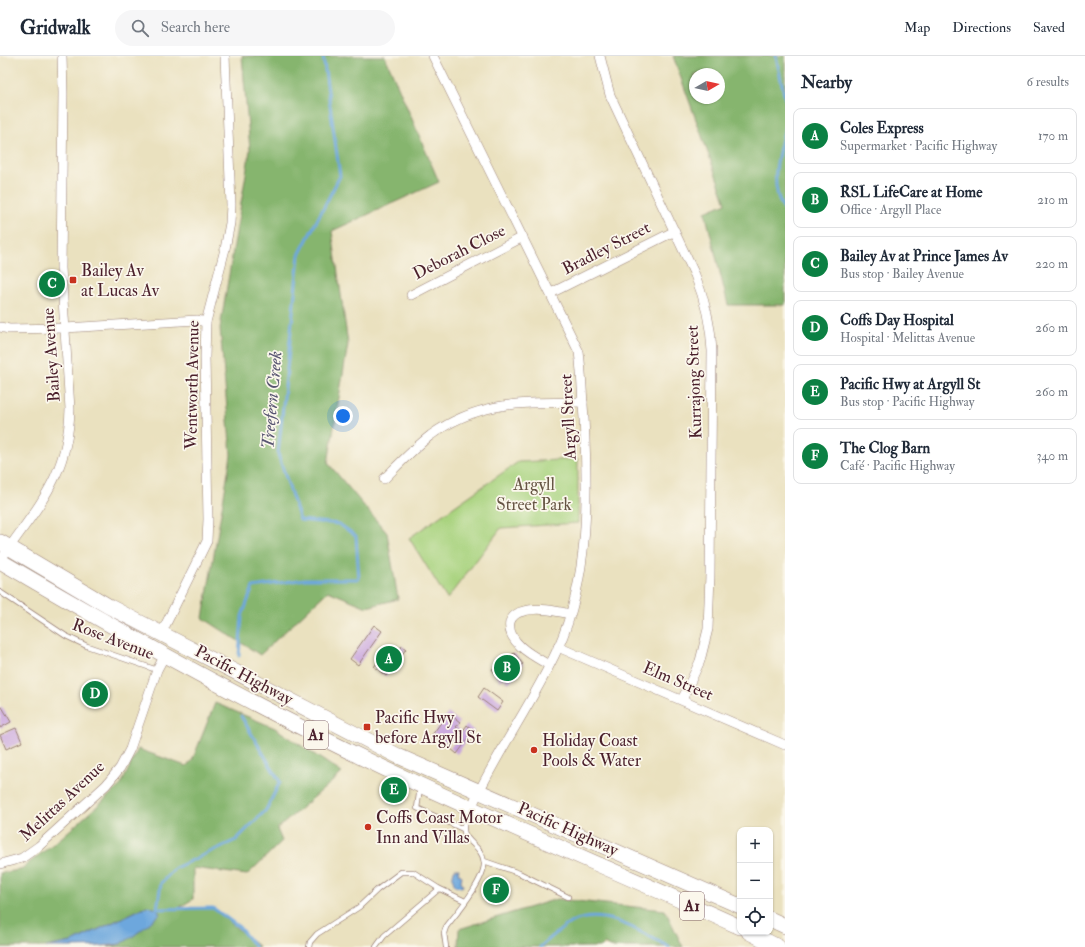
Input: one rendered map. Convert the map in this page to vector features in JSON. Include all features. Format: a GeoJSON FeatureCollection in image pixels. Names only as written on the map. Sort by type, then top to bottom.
{"type":"FeatureCollection","features":[{"type":"Feature","properties":{"kind":"highway","name":"Pacific Highway"},"geometry":{"type":"LineString","coordinates":[[4,545],[62,580],[161,634],[347,731],[478,792],[737,905]]}},
{"type":"Feature","properties":{"kind":"highway","name":"Pacific Highway"},"geometry":{"type":"LineString","coordinates":[[0,561],[93,616],[319,736],[420,785],[737,926]]}},
{"type":"Feature","properties":{"kind":"highway"},"geometry":{"type":"LineString","coordinates":[[773,920],[785,926]]}},
{"type":"Feature","properties":{"kind":"highway"},"geometry":{"type":"LineString","coordinates":[[755,935],[778,947]]}},
{"type":"Feature","properties":{"kind":"street","name":"Bailey Avenue"},"geometry":{"type":"LineString","coordinates":[[0,561],[4,545],[50,490],[65,451],[70,429],[61,268],[63,117],[62,56]]}},
{"type":"Feature","properties":{"kind":"street","name":"Wentworth Avenue"},"geometry":{"type":"LineString","coordinates":[[161,634],[207,541],[206,322],[230,223],[231,205],[225,56]]}},
{"type":"Feature","properties":{"kind":"street","name":"Argyll Street"},"geometry":{"type":"LineString","coordinates":[[433,56],[552,293],[579,352],[587,470],[585,523],[581,561],[570,614],[550,665],[485,776],[471,808]]}},
{"type":"Feature","properties":{"kind":"street","name":"Kurrajong Street"},"geometry":{"type":"LineString","coordinates":[[600,56],[610,95],[675,231],[701,290],[711,331],[710,574],[708,629],[700,661],[682,700]]}},
{"type":"Feature","properties":{"kind":"street","name":"Bradley Street"},"geometry":{"type":"LineString","coordinates":[[552,293],[675,231]]}},
{"type":"Feature","properties":{"kind":"street","name":"Deborah Close"},"geometry":{"type":"LineString","coordinates":[[411,295],[523,237]]}},
{"type":"Feature","properties":{"kind":"street"},"geometry":{"type":"LineString","coordinates":[[0,327],[9,329],[65,328],[197,320],[206,322]]}},
{"type":"Feature","properties":{"kind":"street"},"geometry":{"type":"LineString","coordinates":[[384,478],[430,436],[455,420],[470,414],[503,405],[583,402]]}},
{"type":"Feature","properties":{"kind":"street"},"geometry":{"type":"LineString","coordinates":[[550,665],[535,657],[518,643],[511,633],[511,620],[514,615],[525,610],[542,610],[570,614]]}},
{"type":"Feature","properties":{"kind":"street","name":"Elm Street"},"geometry":{"type":"LineString","coordinates":[[558,647],[785,745]]}},
{"type":"Feature","properties":{"kind":"street","name":"Melittas Avenue"},"geometry":{"type":"LineString","coordinates":[[0,864],[22,858],[39,846],[106,785],[120,768],[130,749],[157,670],[165,655]]}},
{"type":"Feature","properties":{"kind":"lane","name":"Rose Avenue"},"geometry":{"type":"LineString","coordinates":[[0,592],[66,636],[87,646],[157,670]]}},
{"type":"Feature","properties":{"kind":"lane"},"geometry":{"type":"LineString","coordinates":[[420,785],[417,808],[463,829]]}},
{"type":"Feature","properties":{"kind":"lane"},"geometry":{"type":"LineString","coordinates":[[471,808],[464,820],[463,829],[470,842],[484,861],[520,873],[568,897]]}},
{"type":"Feature","properties":{"kind":"lane"},"geometry":{"type":"LineString","coordinates":[[446,947],[444,934],[446,927],[480,879],[484,861]]}},
{"type":"Feature","properties":{"kind":"lane"},"geometry":{"type":"LineString","coordinates":[[310,947],[310,942],[318,934],[359,907],[377,890],[401,872],[413,872],[439,889],[464,901]]}},
{"type":"Feature","properties":{"kind":"lane"},"geometry":{"type":"LineString","coordinates":[[376,947],[384,936],[439,889]]}},
{"type":"Feature","properties":{"kind":"green space"},"geometry":{"type":"Polygon","coordinates":[[[242,56],[385,56],[439,182],[332,231],[348,344],[328,463],[387,533],[398,599],[367,607],[328,591],[260,655],[203,618],[231,455],[220,328],[250,150],[242,56]]]}},
{"type":"Feature","properties":{"kind":"green space"},"geometry":{"type":"Polygon","coordinates":[[[673,56],[785,56],[785,305],[728,305],[705,212],[726,203],[690,104],[725,104],[725,68],[689,68],[689,100],[673,56]]]}},
{"type":"Feature","properties":{"kind":"green space","name":"Argyll Street Park"},"geometry":{"type":"Polygon","coordinates":[[[578,459],[578,523],[501,528],[447,599],[409,538],[518,462],[578,459]]]}},
{"type":"Feature","properties":{"kind":"green space"},"geometry":{"type":"Polygon","coordinates":[[[215,703],[275,728],[342,773],[277,829],[282,841],[247,875],[193,868],[193,899],[180,907],[213,908],[259,947],[108,947],[121,944],[147,906],[72,942],[46,947],[0,947],[0,873],[20,870],[62,837],[121,785],[138,749],[186,766],[192,761],[215,703]]]}},
{"type":"Feature","properties":{"kind":"green space"},"geometry":{"type":"Polygon","coordinates":[[[557,899],[665,910],[683,947],[610,947],[604,944],[602,947],[458,947],[459,929],[557,899]]]}},
{"type":"Feature","properties":{"kind":"water"},"geometry":{"type":"Polygon","coordinates":[[[455,869],[459,869],[458,873],[462,876],[462,887],[456,886],[453,881],[455,869]]]}},
{"type":"Feature","properties":{"kind":"water"},"geometry":{"type":"Polygon","coordinates":[[[147,906],[157,909],[160,914],[136,934],[120,944],[46,947],[72,942],[147,906]]]}},
{"type":"Feature","properties":{"kind":"building"},"geometry":{"type":"Polygon","coordinates":[[[374,625],[382,631],[358,665],[350,659],[374,625]]]}},
{"type":"Feature","properties":{"kind":"building"},"geometry":{"type":"Polygon","coordinates":[[[389,646],[398,652],[402,646],[406,649],[386,676],[374,667],[389,646]]]}},
{"type":"Feature","properties":{"kind":"building"},"geometry":{"type":"Polygon","coordinates":[[[514,653],[523,664],[515,670],[518,675],[508,683],[504,678],[500,681],[492,669],[514,653]]]}},
{"type":"Feature","properties":{"kind":"building"},"geometry":{"type":"Polygon","coordinates":[[[484,688],[503,702],[497,711],[478,697],[484,688]]]}},
{"type":"Feature","properties":{"kind":"building"},"geometry":{"type":"Polygon","coordinates":[[[2,707],[11,722],[0,728],[0,708],[2,707]]]}},
{"type":"Feature","properties":{"kind":"building"},"geometry":{"type":"Polygon","coordinates":[[[448,713],[460,722],[456,727],[462,732],[467,725],[474,731],[457,754],[450,748],[454,743],[448,738],[444,744],[432,735],[448,713]]]}},
{"type":"Feature","properties":{"kind":"building"},"geometry":{"type":"Polygon","coordinates":[[[16,728],[22,742],[6,749],[0,735],[16,728]]]}},
{"type":"Feature","properties":{"kind":"waterway","name":"Treefern Creek"},"geometry":{"type":"LineString","coordinates":[[239,656],[242,616],[253,587],[305,579],[359,579],[356,536],[339,524],[300,520],[278,454],[299,255],[340,176],[323,56]]}},
{"type":"Feature","properties":{"kind":"waterway"},"geometry":{"type":"LineString","coordinates":[[776,56],[785,99]]}},
{"type":"Feature","properties":{"kind":"waterway"},"geometry":{"type":"LineString","coordinates":[[785,128],[776,170],[777,191],[785,212]]}},
{"type":"Feature","properties":{"kind":"waterway"},"geometry":{"type":"LineString","coordinates":[[157,909],[161,883],[175,868],[236,840],[266,810],[280,782],[241,716]]}},
{"type":"Feature","properties":{"kind":"waterway"},"geometry":{"type":"LineString","coordinates":[[157,909],[213,908],[239,927],[255,947]]}},
{"type":"Feature","properties":{"kind":"waterway"},"geometry":{"type":"LineString","coordinates":[[540,947],[570,923],[586,918],[599,917],[635,929],[669,947]]}},
{"type":"Feature","properties":{"kind":"place","name":"Bailey Av at Lucas Av"},"geometry":{"type":"Point","coordinates":[73,280]}},
{"type":"Feature","properties":{"kind":"place","name":"Bailey Av at Prince James Av"},"geometry":{"type":"Point","coordinates":[52,284]}},
{"type":"Feature","properties":{"kind":"place","name":"Coles Express"},"geometry":{"type":"Point","coordinates":[389,659]}},
{"type":"Feature","properties":{"kind":"place","name":"RSL LifeCare at Home"},"geometry":{"type":"Point","coordinates":[507,668]}},
{"type":"Feature","properties":{"kind":"place","name":"Coffs Day Hospital"},"geometry":{"type":"Point","coordinates":[95,694]}},
{"type":"Feature","properties":{"kind":"place","name":"Pacific Hwy before Argyll St"},"geometry":{"type":"Point","coordinates":[367,727]}},
{"type":"Feature","properties":{"kind":"place","name":"Holiday Coast Pools & Water"},"geometry":{"type":"Point","coordinates":[534,750]}},
{"type":"Feature","properties":{"kind":"place","name":"Pacific Hwy at Argyll St"},"geometry":{"type":"Point","coordinates":[394,790]}},
{"type":"Feature","properties":{"kind":"place","name":"Coffs Coast Motor Inn and Villas"},"geometry":{"type":"Point","coordinates":[368,827]}},
{"type":"Feature","properties":{"kind":"place","name":"The Clog Barn"},"geometry":{"type":"Point","coordinates":[496,890]}}]}
